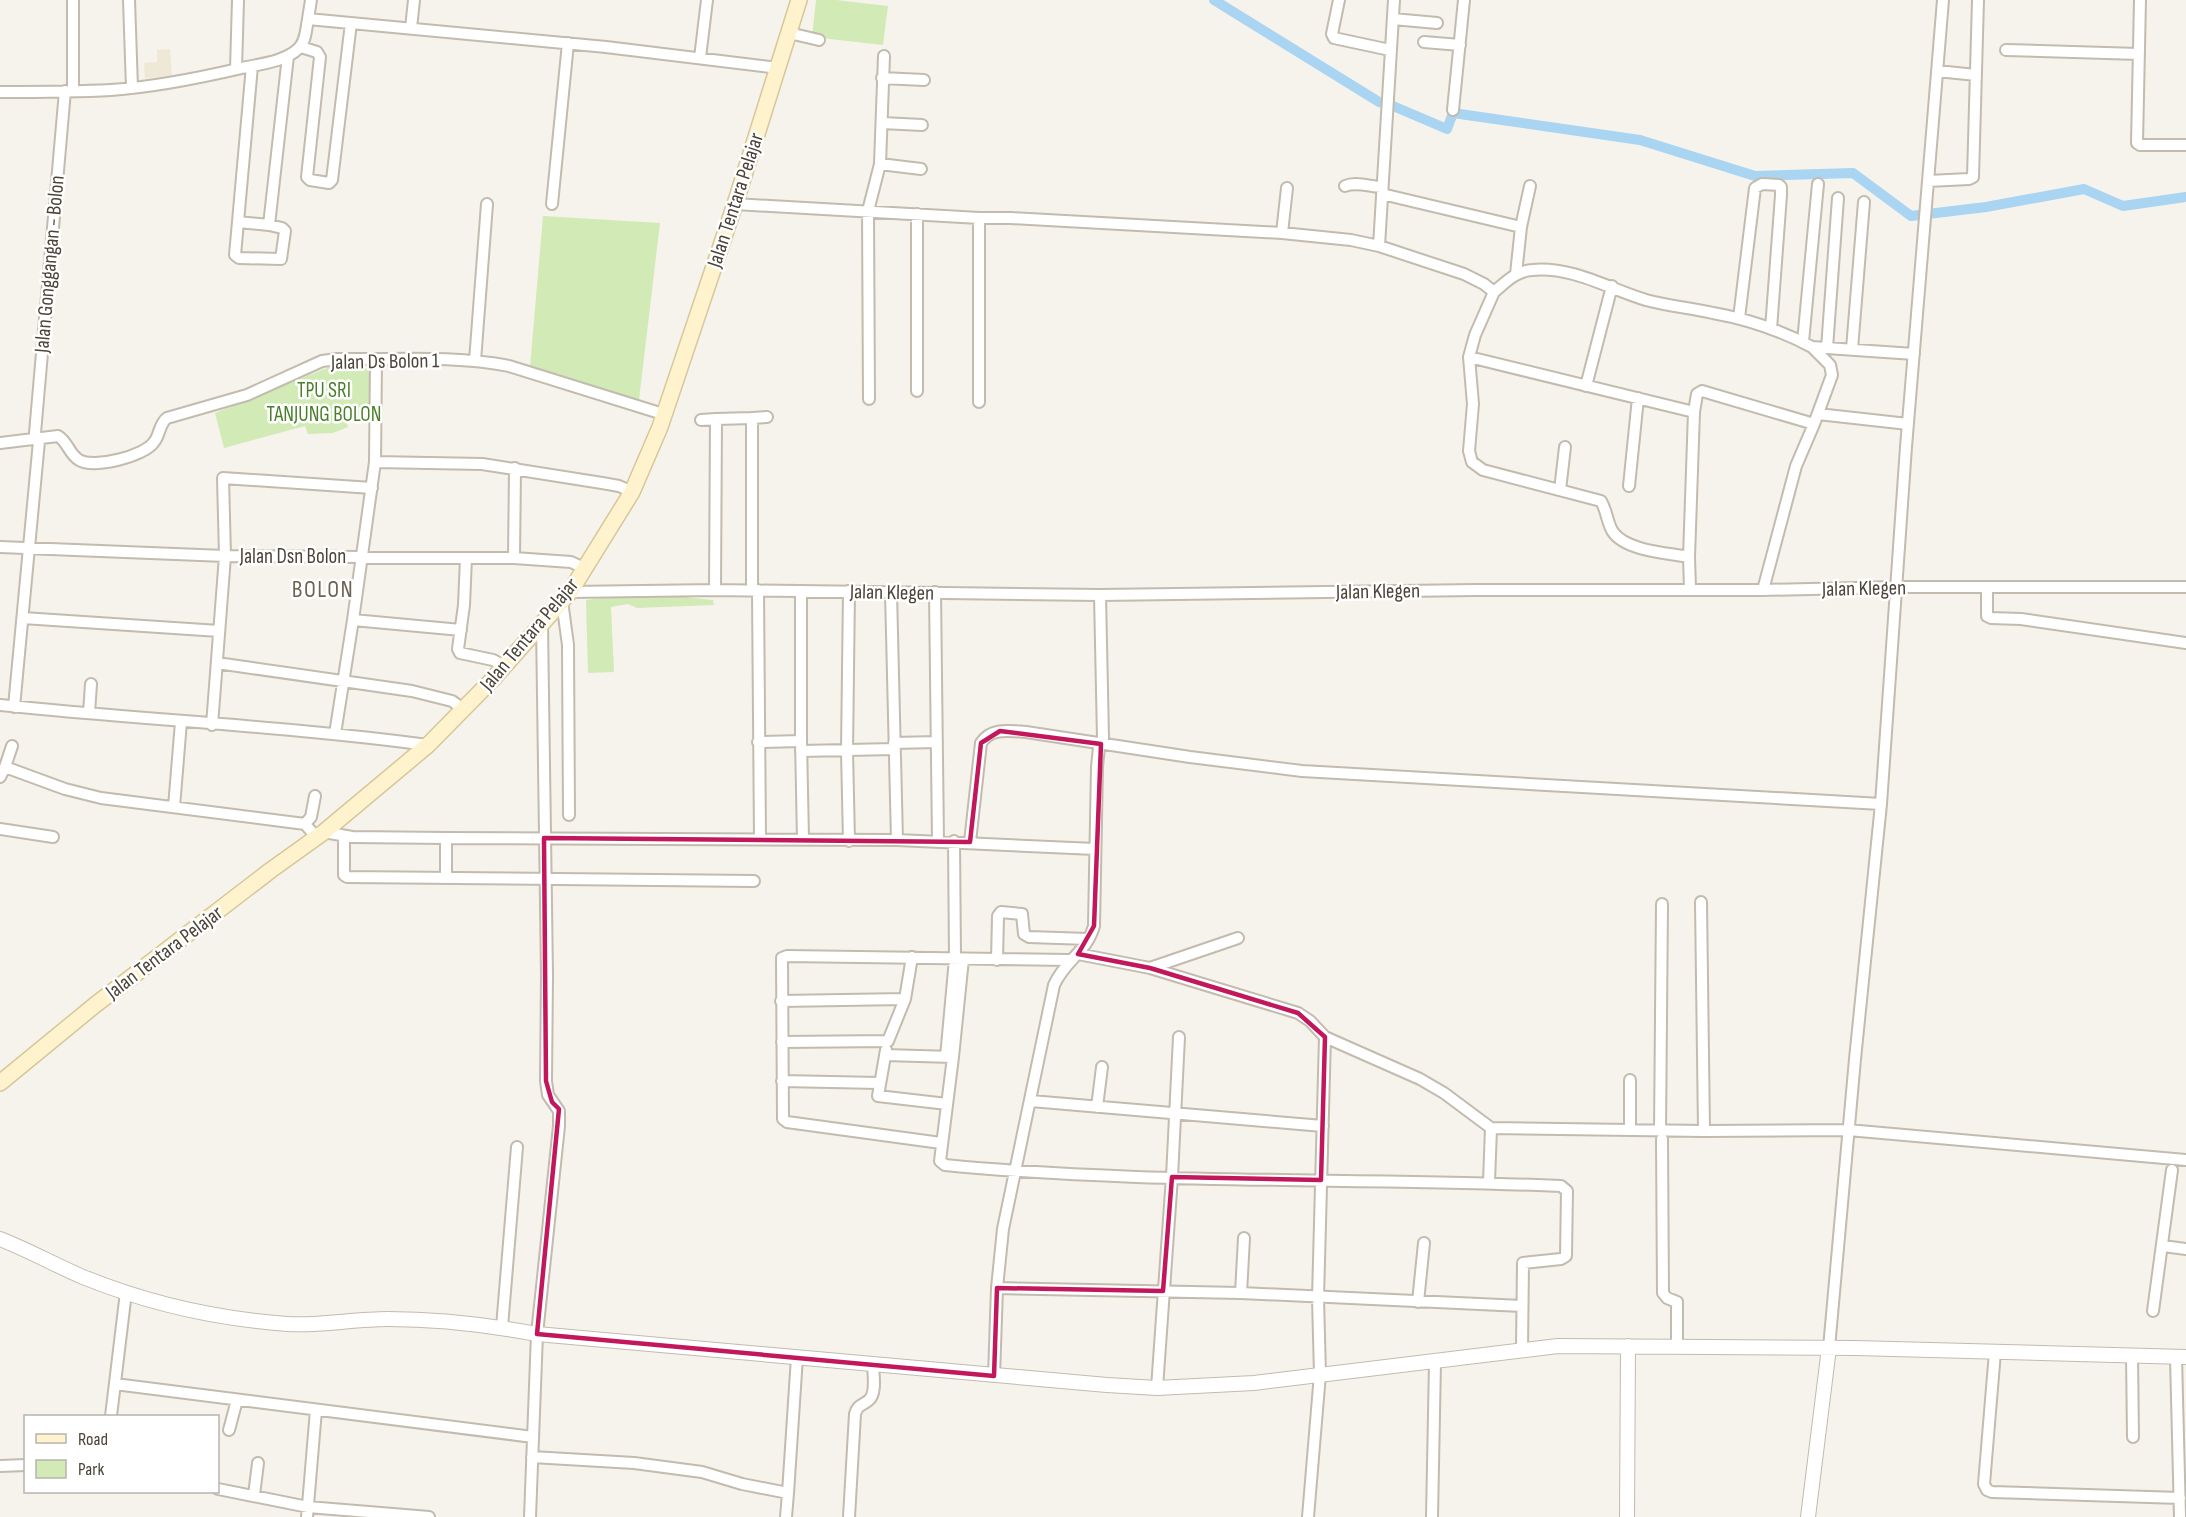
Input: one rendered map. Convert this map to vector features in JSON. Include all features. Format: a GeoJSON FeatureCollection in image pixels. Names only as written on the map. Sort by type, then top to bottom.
{"type":"FeatureCollection","features":[{"type":"Feature","properties":{"kind":"main road","name":"Jalan Tentara Pelajar"},"geometry":{"type":"LineString","coordinates":[[0,1083],[95,1005],[320,835],[428,746],[566,596],[632,492],[663,414],[688,347],[735,204],[799,0]]}},
{"type":"Feature","properties":{"kind":"street","name":"Jalan Gonggangan - Bolon"},"geometry":{"type":"LineString","coordinates":[[15,706],[31,548],[39,441],[35,433],[48,265],[69,91],[73,0]]}},
{"type":"Feature","properties":{"kind":"street"},"geometry":{"type":"LineString","coordinates":[[129,0],[132,88]]}},
{"type":"Feature","properties":{"kind":"street"},"geometry":{"type":"LineString","coordinates":[[236,69],[238,0]]}},
{"type":"Feature","properties":{"kind":"street"},"geometry":{"type":"LineString","coordinates":[[0,92],[132,88],[252,66],[288,56],[301,47],[305,39],[311,0]]}},
{"type":"Feature","properties":{"kind":"street"},"geometry":{"type":"LineString","coordinates":[[411,28],[414,0]]}},
{"type":"Feature","properties":{"kind":"street"},"geometry":{"type":"LineString","coordinates":[[700,58],[707,0]]}},
{"type":"Feature","properties":{"kind":"street"},"geometry":{"type":"LineString","coordinates":[[1339,0],[1332,34],[1334,38],[1390,50]]}},
{"type":"Feature","properties":{"kind":"street"},"geometry":{"type":"LineString","coordinates":[[1379,246],[1394,0]]}},
{"type":"Feature","properties":{"kind":"street"},"geometry":{"type":"LineString","coordinates":[[1453,110],[1464,0]]}},
{"type":"Feature","properties":{"kind":"street"},"geometry":{"type":"LineString","coordinates":[[1808,1517],[1829,1348],[1848,1130],[1881,804],[1908,424],[1943,0]]}},
{"type":"Feature","properties":{"kind":"street"},"geometry":{"type":"LineString","coordinates":[[1928,181],[1972,177],[1978,0]]}},
{"type":"Feature","properties":{"kind":"street"},"geometry":{"type":"LineString","coordinates":[[2140,0],[2137,143],[2140,145],[2186,145]]}},
{"type":"Feature","properties":{"kind":"street"},"geometry":{"type":"LineString","coordinates":[[308,19],[568,43],[778,68]]}},
{"type":"Feature","properties":{"kind":"street"},"geometry":{"type":"LineString","coordinates":[[1393,20],[1437,23]]}},
{"type":"Feature","properties":{"kind":"street"},"geometry":{"type":"LineString","coordinates":[[301,47],[317,51],[320,57],[307,177],[310,180],[329,183],[332,180],[351,23]]}},
{"type":"Feature","properties":{"kind":"street"},"geometry":{"type":"LineString","coordinates":[[789,33],[819,40]]}},
{"type":"Feature","properties":{"kind":"street"},"geometry":{"type":"LineString","coordinates":[[1424,42],[1460,45]]}},
{"type":"Feature","properties":{"kind":"street"},"geometry":{"type":"LineString","coordinates":[[552,204],[568,43]]}},
{"type":"Feature","properties":{"kind":"street"},"geometry":{"type":"LineString","coordinates":[[2006,50],[2139,54]]}},
{"type":"Feature","properties":{"kind":"street"},"geometry":{"type":"LineString","coordinates":[[269,225],[288,56]]}},
{"type":"Feature","properties":{"kind":"street"},"geometry":{"type":"LineString","coordinates":[[869,399],[868,212],[880,164],[884,56]]}},
{"type":"Feature","properties":{"kind":"street"},"geometry":{"type":"LineString","coordinates":[[238,222],[282,228],[285,231],[280,260],[237,257],[234,254],[252,66]]}},
{"type":"Feature","properties":{"kind":"street"},"geometry":{"type":"LineString","coordinates":[[1938,71],[1976,75]]}},
{"type":"Feature","properties":{"kind":"street"},"geometry":{"type":"LineString","coordinates":[[882,78],[924,80]]}},
{"type":"Feature","properties":{"kind":"street"},"geometry":{"type":"LineString","coordinates":[[882,123],[922,126]]}},
{"type":"Feature","properties":{"kind":"street"},"geometry":{"type":"LineString","coordinates":[[880,164],[921,169]]}},
{"type":"Feature","properties":{"kind":"street"},"geometry":{"type":"LineString","coordinates":[[1345,186],[1352,183],[1521,226]]}},
{"type":"Feature","properties":{"kind":"street"},"geometry":{"type":"LineString","coordinates":[[1739,318],[1755,188],[1762,184],[1779,185],[1781,195],[1771,329]]}},
{"type":"Feature","properties":{"kind":"street"},"geometry":{"type":"LineString","coordinates":[[1807,344],[1818,184]]}},
{"type":"Feature","properties":{"kind":"street"},"geometry":{"type":"LineString","coordinates":[[1516,274],[1521,226],[1530,186]]}},
{"type":"Feature","properties":{"kind":"street"},"geometry":{"type":"LineString","coordinates":[[1282,233],[1287,188]]}},
{"type":"Feature","properties":{"kind":"street"},"geometry":{"type":"LineString","coordinates":[[1827,348],[1838,198]]}},
{"type":"Feature","properties":{"kind":"street"},"geometry":{"type":"LineString","coordinates":[[1852,349],[1864,202]]}},
{"type":"Feature","properties":{"kind":"street"},"geometry":{"type":"LineString","coordinates":[[475,361],[487,204]]}},
{"type":"Feature","properties":{"kind":"street"},"geometry":{"type":"LineString","coordinates":[[735,204],[1282,233],[1351,240],[1379,246],[1464,274],[1494,292]]}},
{"type":"Feature","properties":{"kind":"street"},"geometry":{"type":"LineString","coordinates":[[917,214],[917,391]]}},
{"type":"Feature","properties":{"kind":"street"},"geometry":{"type":"LineString","coordinates":[[979,218],[979,402]]}},
{"type":"Feature","properties":{"kind":"street"},"geometry":{"type":"LineString","coordinates":[[1689,557],[1623,542],[1612,530],[1601,501],[1483,470],[1472,462],[1468,451],[1473,404],[1469,357],[1475,335],[1494,292],[1516,274],[1543,269],[1612,286],[1646,300],[1739,318],[1807,344],[1827,348],[1914,354]]}},
{"type":"Feature","properties":{"kind":"street"},"geometry":{"type":"LineString","coordinates":[[1586,386],[1612,286]]}},
{"type":"Feature","properties":{"kind":"street"},"geometry":{"type":"LineString","coordinates":[[1763,590],[1796,466],[1833,375],[1830,365],[1807,344]]}},
{"type":"Feature","properties":{"kind":"street"},"geometry":{"type":"LineString","coordinates":[[1469,357],[1694,412]]}},
{"type":"Feature","properties":{"kind":"street","name":"Jalan Ds Bolon 1"},"geometry":{"type":"LineString","coordinates":[[0,443],[58,436],[64,439],[74,456],[81,462],[102,463],[143,452],[155,441],[166,418],[247,395],[329,359],[475,361],[509,366],[663,414]]}},
{"type":"Feature","properties":{"kind":"street"},"geometry":{"type":"LineString","coordinates":[[335,734],[375,462],[376,360]]}},
{"type":"Feature","properties":{"kind":"street"},"geometry":{"type":"LineString","coordinates":[[1690,589],[1694,412],[1697,394],[1702,392],[1816,419],[1908,424]]}},
{"type":"Feature","properties":{"kind":"street"},"geometry":{"type":"LineString","coordinates":[[1629,486],[1638,398]]}},
{"type":"Feature","properties":{"kind":"street"},"geometry":{"type":"LineString","coordinates":[[700,420],[767,417]]}},
{"type":"Feature","properties":{"kind":"street"},"geometry":{"type":"LineString","coordinates":[[752,418],[760,839]]}},
{"type":"Feature","properties":{"kind":"street"},"geometry":{"type":"LineString","coordinates":[[715,590],[716,419]]}},
{"type":"Feature","properties":{"kind":"street"},"geometry":{"type":"LineString","coordinates":[[1560,490],[1565,447]]}},
{"type":"Feature","properties":{"kind":"street"},"geometry":{"type":"LineString","coordinates":[[375,462],[453,462],[514,468],[619,486],[632,492]]}},
{"type":"Feature","properties":{"kind":"street"},"geometry":{"type":"LineString","coordinates":[[514,468],[514,558]]}},
{"type":"Feature","properties":{"kind":"street"},"geometry":{"type":"LineString","coordinates":[[212,725],[225,556],[223,478],[372,488]]}},
{"type":"Feature","properties":{"kind":"street","name":"Jalan Dsn Bolon"},"geometry":{"type":"LineString","coordinates":[[0,547],[225,556],[514,558],[563,561],[584,568]]}},
{"type":"Feature","properties":{"kind":"street"},"geometry":{"type":"LineString","coordinates":[[466,558],[458,649],[460,653],[493,660],[504,666]]}},
{"type":"Feature","properties":{"kind":"street","name":"Jalan Klegen"},"geometry":{"type":"LineString","coordinates":[[566,596],[715,590],[1100,595],[1897,587],[2186,587]]}},
{"type":"Feature","properties":{"kind":"street"},"geometry":{"type":"LineString","coordinates":[[1987,587],[1986,612],[1991,618],[2021,619],[2186,643]]}},
{"type":"Feature","properties":{"kind":"street"},"geometry":{"type":"LineString","coordinates":[[801,591],[803,839]]}},
{"type":"Feature","properties":{"kind":"street"},"geometry":{"type":"LineString","coordinates":[[849,591],[847,751],[849,841]]}},
{"type":"Feature","properties":{"kind":"street"},"geometry":{"type":"LineString","coordinates":[[891,592],[897,840]]}},
{"type":"Feature","properties":{"kind":"street"},"geometry":{"type":"LineString","coordinates":[[935,592],[938,841]]}},
{"type":"Feature","properties":{"kind":"street"},"geometry":{"type":"LineString","coordinates":[[994,1376],[1003,1229],[1054,985],[1088,939],[1094,926],[1098,753],[1103,738],[1100,595]]}},
{"type":"Feature","properties":{"kind":"street"},"geometry":{"type":"LineString","coordinates":[[566,596],[569,814]]}},
{"type":"Feature","properties":{"kind":"street"},"geometry":{"type":"LineString","coordinates":[[23,618],[219,631]]}},
{"type":"Feature","properties":{"kind":"street"},"geometry":{"type":"LineString","coordinates":[[353,620],[461,630]]}},
{"type":"Feature","properties":{"kind":"street"},"geometry":{"type":"LineString","coordinates":[[530,1517],[537,1334],[559,1126],[559,1111],[548,1095],[546,1081],[542,624]]}},
{"type":"Feature","properties":{"kind":"street"},"geometry":{"type":"LineString","coordinates":[[217,663],[422,694],[452,701],[463,709]]}},
{"type":"Feature","properties":{"kind":"street"},"geometry":{"type":"LineString","coordinates":[[89,713],[91,684]]}},
{"type":"Feature","properties":{"kind":"street"},"geometry":{"type":"LineString","coordinates":[[0,705],[335,734],[428,746]]}},
{"type":"Feature","properties":{"kind":"street"},"geometry":{"type":"LineString","coordinates":[[174,807],[181,722]]}},
{"type":"Feature","properties":{"kind":"street"},"geometry":{"type":"LineString","coordinates":[[970,842],[981,743],[988,735],[1000,731],[1026,732],[1190,757],[1302,771],[1881,804]]}},
{"type":"Feature","properties":{"kind":"street"},"geometry":{"type":"LineString","coordinates":[[758,742],[847,751],[936,742]]}},
{"type":"Feature","properties":{"kind":"street"},"geometry":{"type":"LineString","coordinates":[[12,746],[3,772],[81,794],[305,824],[320,835],[446,838],[954,841],[1095,849]]}},
{"type":"Feature","properties":{"kind":"street"},"geometry":{"type":"LineString","coordinates":[[305,824],[313,811],[315,796]]}},
{"type":"Feature","properties":{"kind":"street"},"geometry":{"type":"LineString","coordinates":[[0,829],[53,837]]}},
{"type":"Feature","properties":{"kind":"street"},"geometry":{"type":"LineString","coordinates":[[344,836],[344,874],[347,877],[754,881]]}},
{"type":"Feature","properties":{"kind":"street"},"geometry":{"type":"LineString","coordinates":[[446,838],[446,878]]}},
{"type":"Feature","properties":{"kind":"street"},"geometry":{"type":"LineString","coordinates":[[954,841],[959,959],[947,1104],[941,1143],[942,1164],[1015,1172],[1489,1182],[1561,1186],[1567,1191],[1566,1256],[1523,1263],[1522,1349]]}},
{"type":"Feature","properties":{"kind":"street"},"geometry":{"type":"LineString","coordinates":[[1701,902],[1704,1131]]}},
{"type":"Feature","properties":{"kind":"street"},"geometry":{"type":"LineString","coordinates":[[1662,904],[1663,1293],[1667,1298],[1677,1302],[1677,1347]]}},
{"type":"Feature","properties":{"kind":"street"},"geometry":{"type":"LineString","coordinates":[[997,960],[998,916],[1001,912],[1022,914],[1024,933],[1029,937],[1088,939]]}},
{"type":"Feature","properties":{"kind":"street"},"geometry":{"type":"LineString","coordinates":[[1150,968],[1238,938]]}},
{"type":"Feature","properties":{"kind":"street"},"geometry":{"type":"LineString","coordinates":[[941,1143],[787,1122],[782,1116],[781,961],[784,957],[912,957],[997,960],[1074,957],[1150,968],[1298,1013],[1310,1021],[1324,1037],[1420,1079],[1444,1093],[1491,1128],[1630,1130],[1661,1135],[1704,1131],[1848,1130],[2186,1160]]}},
{"type":"Feature","properties":{"kind":"street"},"geometry":{"type":"LineString","coordinates":[[912,957],[906,999],[888,1041],[877,1094],[880,1098],[947,1104]]}},
{"type":"Feature","properties":{"kind":"street"},"geometry":{"type":"LineString","coordinates":[[781,1001],[906,999]]}},
{"type":"Feature","properties":{"kind":"street"},"geometry":{"type":"LineString","coordinates":[[1157,1388],[1179,1037]]}},
{"type":"Feature","properties":{"kind":"street"},"geometry":{"type":"LineString","coordinates":[[1308,1517],[1320,1374],[1318,1298],[1324,1037]]}},
{"type":"Feature","properties":{"kind":"street"},"geometry":{"type":"LineString","coordinates":[[782,1042],[888,1041]]}},
{"type":"Feature","properties":{"kind":"street"},"geometry":{"type":"LineString","coordinates":[[885,1055],[950,1057]]}},
{"type":"Feature","properties":{"kind":"street"},"geometry":{"type":"LineString","coordinates":[[1097,1107],[1102,1067]]}},
{"type":"Feature","properties":{"kind":"street"},"geometry":{"type":"LineString","coordinates":[[1630,1080],[1630,1130]]}},
{"type":"Feature","properties":{"kind":"street"},"geometry":{"type":"LineString","coordinates":[[782,1081],[879,1083]]}},
{"type":"Feature","properties":{"kind":"street"},"geometry":{"type":"LineString","coordinates":[[1031,1101],[1323,1126]]}},
{"type":"Feature","properties":{"kind":"street"},"geometry":{"type":"LineString","coordinates":[[1489,1182],[1491,1128]]}},
{"type":"Feature","properties":{"kind":"street"},"geometry":{"type":"LineString","coordinates":[[502,1328],[517,1148]]}},
{"type":"Feature","properties":{"kind":"street"},"geometry":{"type":"LineString","coordinates":[[2153,1311],[2172,1170]]}},
{"type":"Feature","properties":{"kind":"street"},"geometry":{"type":"LineString","coordinates":[[1241,1293],[1244,1238]]}},
{"type":"Feature","properties":{"kind":"street"},"geometry":{"type":"LineString","coordinates":[[0,1239],[84,1277],[126,1292],[214,1314],[289,1324],[386,1319],[467,1323],[537,1334],[994,1376],[1157,1388],[1254,1383],[1558,1346],[1829,1348],[2183,1357],[2181,1517]]}},
{"type":"Feature","properties":{"kind":"street"},"geometry":{"type":"LineString","coordinates":[[1418,1302],[1424,1242]]}},
{"type":"Feature","properties":{"kind":"street"},"geometry":{"type":"LineString","coordinates":[[2163,1246],[2186,1249]]}},
{"type":"Feature","properties":{"kind":"street"},"geometry":{"type":"LineString","coordinates":[[998,1288],[1241,1293],[1522,1306]]}},
{"type":"Feature","properties":{"kind":"street"},"geometry":{"type":"LineString","coordinates":[[111,1415],[126,1292]]}},
{"type":"Feature","properties":{"kind":"street"},"geometry":{"type":"LineString","coordinates":[[1627,1517],[1628,1346]]}},
{"type":"Feature","properties":{"kind":"street"},"geometry":{"type":"LineString","coordinates":[[1995,1352],[1984,1478],[1987,1490],[2180,1498]]}},
{"type":"Feature","properties":{"kind":"street"},"geometry":{"type":"LineString","coordinates":[[2132,1355],[2133,1437]]}},
{"type":"Feature","properties":{"kind":"street"},"geometry":{"type":"LineString","coordinates":[[786,1517],[797,1357]]}},
{"type":"Feature","properties":{"kind":"street"},"geometry":{"type":"LineString","coordinates":[[1432,1517],[1435,1362]]}},
{"type":"Feature","properties":{"kind":"street"},"geometry":{"type":"LineString","coordinates":[[849,1517],[855,1414],[857,1407],[872,1395],[873,1364]]}},
{"type":"Feature","properties":{"kind":"street"},"geometry":{"type":"LineString","coordinates":[[115,1384],[533,1437]]}},
{"type":"Feature","properties":{"kind":"street"},"geometry":{"type":"LineString","coordinates":[[229,1430],[237,1400]]}},
{"type":"Feature","properties":{"kind":"street"},"geometry":{"type":"LineString","coordinates":[[308,1512],[316,1410]]}},
{"type":"Feature","properties":{"kind":"street"},"geometry":{"type":"LineString","coordinates":[[532,1457],[634,1463],[702,1472],[742,1484],[788,1493]]}},
{"type":"Feature","properties":{"kind":"street"},"geometry":{"type":"LineString","coordinates":[[254,1496],[258,1463]]}},
{"type":"Feature","properties":{"kind":"street"},"geometry":{"type":"LineString","coordinates":[[0,1466],[24,1465]]}},
{"type":"Feature","properties":{"kind":"street"},"geometry":{"type":"LineString","coordinates":[[219,1489],[254,1496],[308,1512],[429,1517]]}},
{"type":"Feature","properties":{"kind":"highlighted area"},"geometry":{"type":"Polygon","coordinates":[[[1000,731],[1101,744],[1094,926],[1078,954],[1150,968],[1298,1013],[1325,1037],[1321,1180],[1172,1177],[1163,1291],[997,1288],[994,1376],[537,1334],[559,1109],[552,1102],[546,1081],[544,838],[970,842],[981,743],[1000,731]]]}},
{"type":"Feature","properties":{"kind":"shaded area"},"geometry":{"type":"Polygon","coordinates":[[[170,49],[172,76],[145,78],[144,63],[157,62],[157,50],[170,49]]]}},
{"type":"Feature","properties":{"kind":"green space"},"geometry":{"type":"Polygon","coordinates":[[[816,0],[888,6],[883,45],[812,37],[816,0]]]}},
{"type":"Feature","properties":{"kind":"green space"},"geometry":{"type":"Polygon","coordinates":[[[543,216],[660,223],[639,400],[530,367],[543,216]]]}},
{"type":"Feature","properties":{"kind":"green space","name":"TPU SRI TANJUNG BOLON"},"geometry":{"type":"Polygon","coordinates":[[[332,366],[371,368],[372,413],[346,420],[348,427],[333,433],[308,434],[305,426],[224,448],[215,413],[332,366]]]}},
{"type":"Feature","properties":{"kind":"green space"},"geometry":{"type":"Polygon","coordinates":[[[678,593],[685,597],[713,600],[714,605],[637,608],[628,604],[611,607],[614,672],[588,673],[586,600],[627,595],[678,593]]]}},
{"type":"Feature","properties":{"kind":"waterway"},"geometry":{"type":"LineString","coordinates":[[1214,0],[1379,102],[1447,129],[1453,113],[1640,140],[1755,176],[1853,173],[1911,216],[1986,207],[2084,189],[2123,206],[2186,197]]}},
{"type":"Feature","properties":{"kind":"district","name":"BOLON"},"geometry":{"type":"Point","coordinates":[323,589]}}]}
